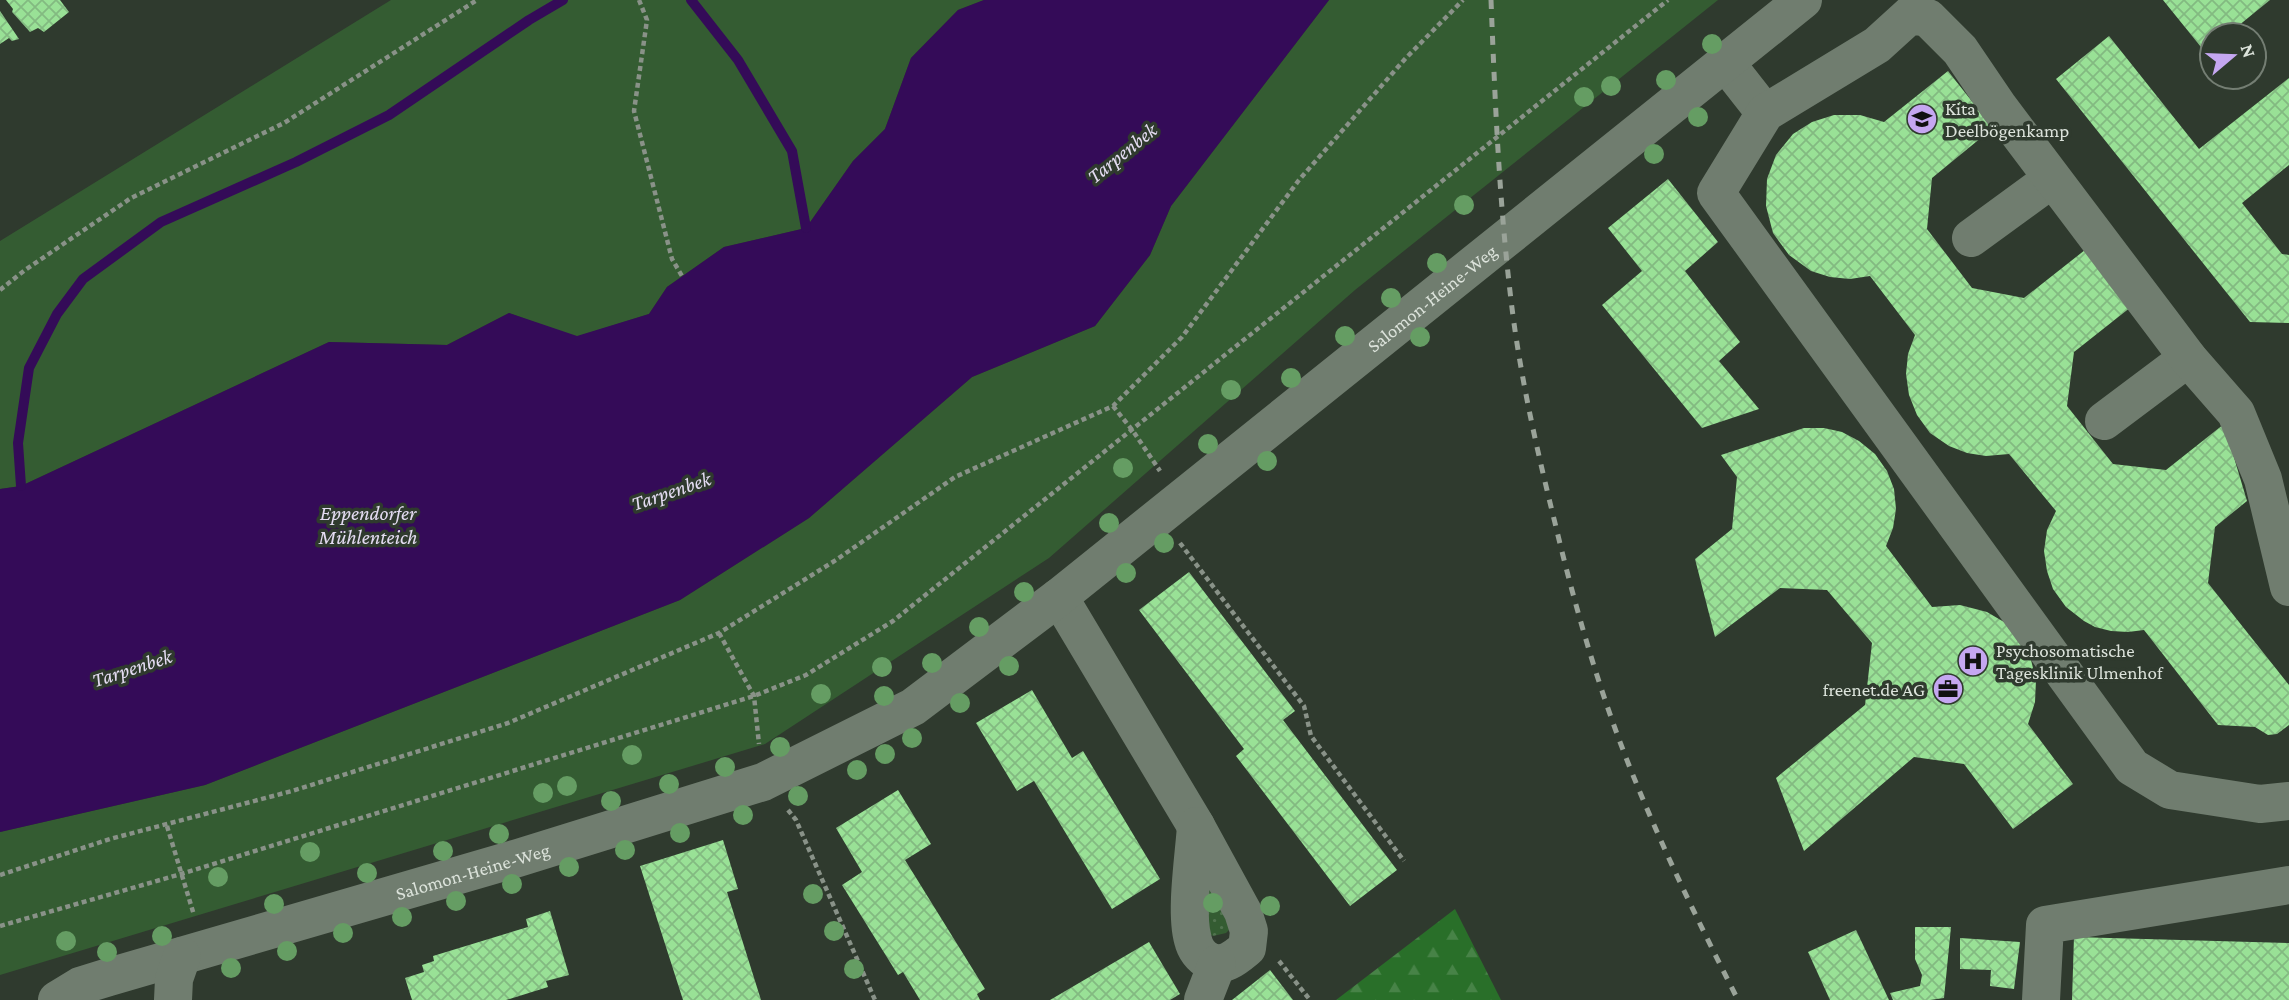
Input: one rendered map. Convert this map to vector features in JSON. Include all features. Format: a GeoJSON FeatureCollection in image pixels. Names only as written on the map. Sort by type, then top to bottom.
{"type":"FeatureCollection","features":[{"type":"Feature","properties":{"kind":"street","name":"Salomon-Heine-Weg"},"geometry":{"type":"LineString","coordinates":[[57,1000],[80,986],[530,854],[763,782],[913,706],[1059,597],[1802,0]]}},
{"type":"Feature","properties":{"kind":"street"},"geometry":{"type":"LineString","coordinates":[[2289,587],[2263,479],[2236,413],[2188,358],[2052,179],[1960,50],[1928,18],[1910,15],[1877,45],[1765,113],[1716,193],[2132,766],[2170,790],[2260,804],[2289,801]]}},
{"type":"Feature","properties":{"kind":"street"},"geometry":{"type":"LineString","coordinates":[[1725,62],[1765,113]]}},
{"type":"Feature","properties":{"kind":"street"},"geometry":{"type":"LineString","coordinates":[[1971,239],[2052,179]]}},
{"type":"Feature","properties":{"kind":"street"},"geometry":{"type":"LineString","coordinates":[[2104,421],[2188,358]]}},
{"type":"Feature","properties":{"kind":"street"},"geometry":{"type":"LineString","coordinates":[[1059,597],[1196,826],[1243,912],[1249,931],[1247,948],[1233,961],[1217,964],[1202,957],[1193,942],[1190,921],[1196,826]]}},
{"type":"Feature","properties":{"kind":"street"},"geometry":{"type":"LineString","coordinates":[[2040,1000],[2045,925],[2289,885]]}},
{"type":"Feature","properties":{"kind":"street"},"geometry":{"type":"LineString","coordinates":[[173,1000],[174,979],[182,956]]}},
{"type":"Feature","properties":{"kind":"street"},"geometry":{"type":"LineString","coordinates":[[1203,1000],[1217,964]]}},
{"type":"Feature","properties":{"kind":"path"},"geometry":{"type":"LineString","coordinates":[[0,290],[131,198],[284,123],[477,0]]}},
{"type":"Feature","properties":{"kind":"path"},"geometry":{"type":"LineString","coordinates":[[639,0],[647,20],[634,111],[674,267],[682,276]]}},
{"type":"Feature","properties":{"kind":"path"},"geometry":{"type":"LineString","coordinates":[[0,875],[110,839],[292,791],[508,723],[719,633],[836,560],[955,477],[1114,407],[1182,337],[1299,180],[1405,59],[1463,0]]}},
{"type":"Feature","properties":{"kind":"path"},"geometry":{"type":"LineString","coordinates":[[0,926],[181,873],[754,696],[806,675],[893,621],[1668,0]]}},
{"type":"Feature","properties":{"kind":"path"},"geometry":{"type":"LineString","coordinates":[[1114,407],[1133,431],[1170,508],[1304,706],[1311,736],[1404,861]]}},
{"type":"Feature","properties":{"kind":"path"},"geometry":{"type":"LineString","coordinates":[[719,633],[754,696],[763,782],[796,820],[875,1000]]}},
{"type":"Feature","properties":{"kind":"path"},"geometry":{"type":"LineString","coordinates":[[167,825],[195,919]]}},
{"type":"Feature","properties":{"kind":"green space"},"geometry":{"type":"Polygon","coordinates":[[[391,0],[984,0],[958,10],[911,58],[885,129],[853,161],[806,228],[724,247],[667,287],[649,314],[576,337],[509,313],[447,345],[329,342],[21,486],[0,489],[0,241],[391,0]]]}},
{"type":"Feature","properties":{"kind":"green space"},"geometry":{"type":"Polygon","coordinates":[[[1329,0],[1718,0],[1355,290],[1049,558],[765,744],[0,975],[0,832],[205,785],[680,600],[809,518],[972,377],[1095,326],[1150,255],[1171,206],[1329,0]]]}},
{"type":"Feature","properties":{"kind":"green space"},"geometry":{"type":"Polygon","coordinates":[[[1214,887],[1232,927],[1226,933],[1213,936],[1207,932],[1203,892],[1214,887]]]}},
{"type":"Feature","properties":{"kind":"green space"},"geometry":{"type":"Polygon","coordinates":[[[1455,909],[1501,1000],[1336,1000],[1455,909]]]}},
{"type":"Feature","properties":{"kind":"water","name":"Eppendorfer Mühlenteich"},"geometry":{"type":"Polygon","coordinates":[[[984,0],[1329,0],[1171,206],[1150,255],[1095,326],[972,377],[809,518],[680,600],[205,785],[0,832],[0,489],[21,486],[329,342],[447,345],[509,313],[577,336],[649,314],[667,287],[724,247],[806,228],[853,161],[885,129],[911,58],[958,10],[984,0]]]}},
{"type":"Feature","properties":{"kind":"building"},"geometry":{"type":"Polygon","coordinates":[[[6,0],[60,0],[69,12],[44,32],[38,28],[30,32],[12,12],[13,9],[6,0]]]}},
{"type":"Feature","properties":{"kind":"building"},"geometry":{"type":"Polygon","coordinates":[[[2163,0],[2270,0],[2244,21],[2198,21],[2198,43],[2163,0]]]}},
{"type":"Feature","properties":{"kind":"building"},"geometry":{"type":"Polygon","coordinates":[[[0,11],[19,39],[12,41],[9,38],[0,44],[0,11]]]}},
{"type":"Feature","properties":{"kind":"building"},"geometry":{"type":"Polygon","coordinates":[[[2109,36],[2199,149],[2289,78],[2289,165],[2242,203],[2282,254],[2289,255],[2289,323],[2250,322],[2056,79],[2109,36]]]}},
{"type":"Feature","properties":{"kind":"building"},"geometry":{"type":"Polygon","coordinates":[[[1948,71],[1993,128],[1932,178],[1927,229],[1972,288],[2024,298],[2090,246],[2136,303],[2074,352],[2067,406],[2113,464],[2166,470],[2224,424],[2247,501],[2215,527],[2208,583],[2289,685],[2289,725],[2277,734],[2268,735],[2255,727],[2218,725],[2144,630],[2111,631],[2095,627],[2066,607],[2053,589],[2044,551],[2047,530],[2056,511],[2009,454],[1986,456],[1967,453],[1949,446],[1930,433],[1917,415],[1909,395],[1906,374],[1908,354],[1915,335],[1870,276],[1850,279],[1811,271],[1789,255],[1773,233],[1766,206],[1767,179],[1776,155],[1793,134],[1812,122],[1834,115],[1860,115],[1884,122],[1948,71]]]}},
{"type":"Feature","properties":{"kind":"building"},"geometry":{"type":"Polygon","coordinates":[[[1668,179],[1718,242],[1685,271],[1740,342],[1719,361],[1759,409],[1702,428],[1602,305],[1642,271],[1608,228],[1668,179]]]}},
{"type":"Feature","properties":{"kind":"building"},"geometry":{"type":"Polygon","coordinates":[[[1804,428],[1842,432],[1875,454],[1887,471],[1894,489],[1896,509],[1886,546],[1932,607],[1960,605],[1987,612],[2004,622],[2030,656],[2036,680],[2035,702],[2028,724],[2073,784],[2013,829],[1964,764],[1914,757],[1804,851],[1776,778],[1865,705],[1872,643],[1827,590],[1780,588],[1715,637],[1695,559],[1732,529],[1737,477],[1721,455],[1804,428]]]}},
{"type":"Feature","properties":{"kind":"building"},"geometry":{"type":"Polygon","coordinates":[[[1189,572],[1295,711],[1283,720],[1397,870],[1350,906],[1236,756],[1244,749],[1139,610],[1189,572]]]}},
{"type":"Feature","properties":{"kind":"building"},"geometry":{"type":"Polygon","coordinates":[[[1032,690],[1072,758],[1083,751],[1160,879],[1112,909],[1034,781],[1017,791],[976,723],[1032,690]]]}},
{"type":"Feature","properties":{"kind":"building"},"geometry":{"type":"Polygon","coordinates":[[[898,790],[931,844],[905,860],[985,989],[977,994],[980,1000],[920,1000],[903,972],[898,975],[842,885],[862,872],[836,828],[898,790]]]}},
{"type":"Feature","properties":{"kind":"building"},"geometry":{"type":"Polygon","coordinates":[[[723,840],[738,889],[727,892],[761,1000],[683,1000],[640,866],[723,840]]]}},
{"type":"Feature","properties":{"kind":"building"},"geometry":{"type":"Polygon","coordinates":[[[550,911],[569,975],[546,981],[548,987],[506,1000],[412,1000],[405,978],[424,972],[422,965],[434,961],[433,956],[528,927],[526,919],[550,911]]]}},
{"type":"Feature","properties":{"kind":"building"},"geometry":{"type":"Polygon","coordinates":[[[1915,927],[1951,927],[1944,998],[1893,1000],[1890,993],[1920,986],[1922,975],[1915,959],[1915,927]]]}},
{"type":"Feature","properties":{"kind":"building"},"geometry":{"type":"Polygon","coordinates":[[[1856,930],[1889,1000],[1830,1000],[1808,952],[1856,930]]]}},
{"type":"Feature","properties":{"kind":"building"},"geometry":{"type":"Polygon","coordinates":[[[2074,937],[2289,943],[2289,1000],[2072,1000],[2074,937]]]}},
{"type":"Feature","properties":{"kind":"building"},"geometry":{"type":"Polygon","coordinates":[[[1960,938],[2020,942],[2014,989],[1990,986],[1991,970],[1960,969],[1960,938]]]}},
{"type":"Feature","properties":{"kind":"building"},"geometry":{"type":"Polygon","coordinates":[[[1149,942],[1180,994],[1170,1000],[1050,1000],[1149,942]]]}},
{"type":"Feature","properties":{"kind":"building"},"geometry":{"type":"Polygon","coordinates":[[[1270,970],[1293,1000],[1232,1000],[1270,970]]]}},
{"type":"Feature","properties":{"kind":"waterway"},"geometry":{"type":"LineString","coordinates":[[21,486],[18,443],[29,368],[57,314],[83,279],[161,222],[296,162],[389,115],[563,0]]}},
{"type":"Feature","properties":{"kind":"waterway"},"geometry":{"type":"LineString","coordinates":[[691,0],[738,60],[792,151],[806,228]]}},
{"type":"Feature","properties":{"kind":"railway"},"geometry":{"type":"LineString","coordinates":[[1491,0],[1500,188],[1511,300],[1530,413],[1563,556],[1591,656],[1624,753],[1648,812],[1738,1000]]}},
{"type":"Feature","properties":{"kind":"place","name":"Kita Deelbögenkamp"},"geometry":{"type":"Point","coordinates":[1922,119]}},
{"type":"Feature","properties":{"kind":"place","name":"Psychosomatische Tagesklinik Ulmenhof"},"geometry":{"type":"Point","coordinates":[1973,661]}},
{"type":"Feature","properties":{"kind":"place","name":"freenet.de AG"},"geometry":{"type":"Point","coordinates":[1948,689]}},
{"type":"Feature","properties":{"kind":"water label","name":"Tarpenbek"},"geometry":{"type":"Point","coordinates":[1122,153]}},
{"type":"Feature","properties":{"kind":"water label","name":"Tarpenbek"},"geometry":{"type":"Point","coordinates":[671,491]}},
{"type":"Feature","properties":{"kind":"water label","name":"Tarpenbek"},"geometry":{"type":"Point","coordinates":[132,668]}}]}
